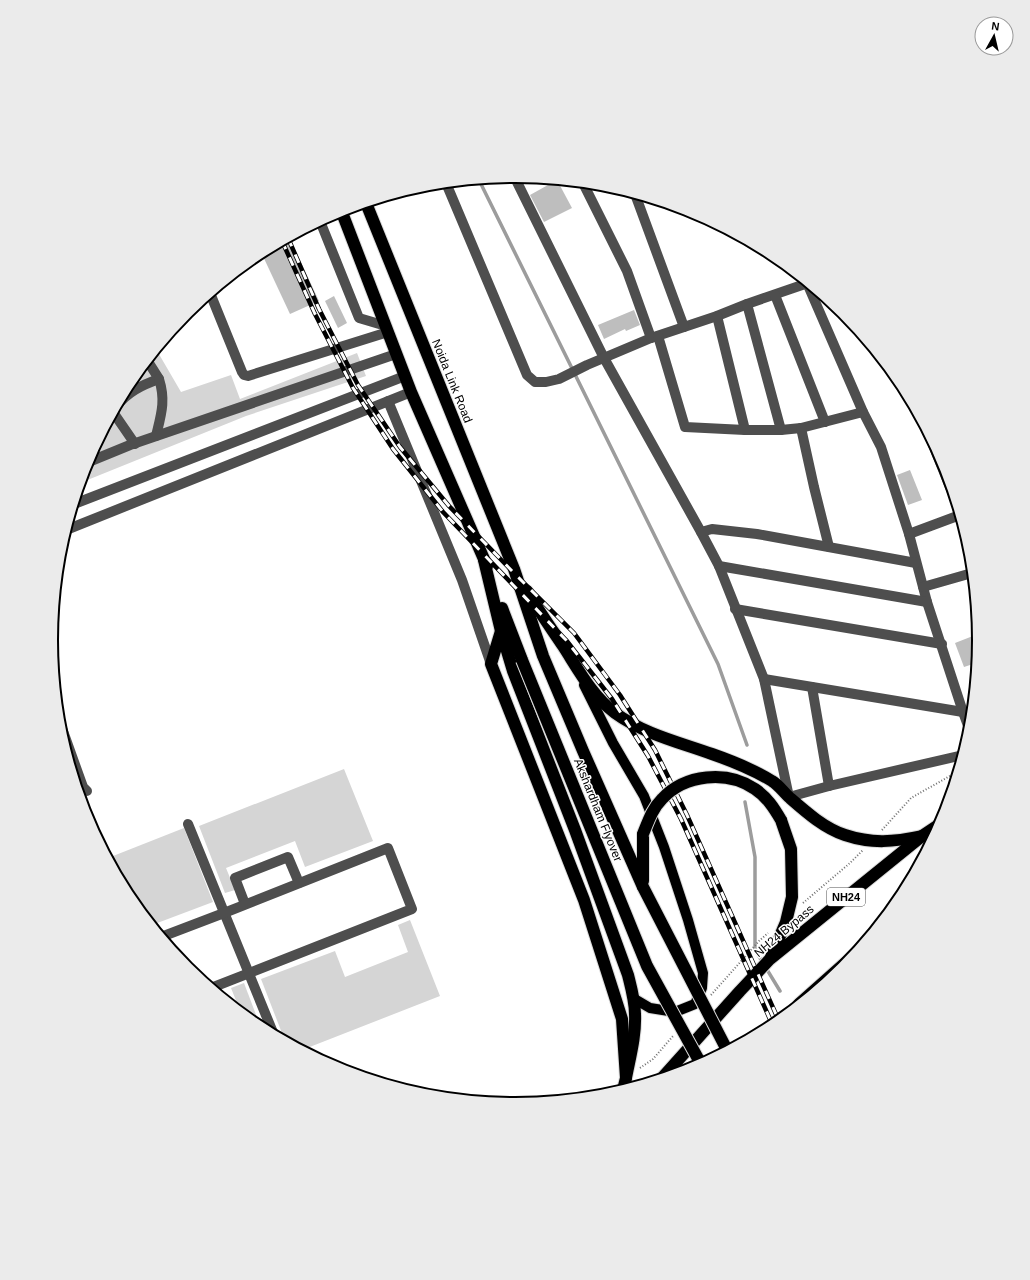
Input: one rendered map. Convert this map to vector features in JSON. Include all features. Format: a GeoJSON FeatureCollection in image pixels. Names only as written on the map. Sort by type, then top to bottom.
{"type":"FeatureCollection","features":[{"type":"Feature","properties":{"kind":"highway","name":"Noida Link Road"},"geometry":{"type":"LineString","coordinates":[[368,207],[514,569]]}},
{"type":"Feature","properties":{"kind":"highway"},"geometry":{"type":"LineString","coordinates":[[343,217],[411,392],[484,560],[501,631],[513,671],[575,830],[628,975],[635,1014],[633,1042],[624,1083]]}},
{"type":"Feature","properties":{"kind":"highway","name":"Akshardham Flyover"},"geometry":{"type":"LineString","coordinates":[[484,560],[522,660],[647,966],[698,1058]]}},
{"type":"Feature","properties":{"kind":"highway","name":"Akshardham Flyover"},"geometry":{"type":"LineString","coordinates":[[514,569],[543,656],[583,751],[644,887],[725,1046]]}},
{"type":"Feature","properties":{"kind":"highway"},"geometry":{"type":"LineString","coordinates":[[514,569],[531,598],[593,692],[614,712],[640,729],[713,754],[774,782],[809,814],[825,826],[843,834],[863,840],[882,842],[902,841],[922,836]]}},
{"type":"Feature","properties":{"kind":"highway"},"geometry":{"type":"LineString","coordinates":[[501,631],[491,664],[584,900],[622,1019],[624,1083]]}},
{"type":"Feature","properties":{"kind":"highway"},"geometry":{"type":"LineString","coordinates":[[644,887],[643,834],[650,816],[662,799],[678,787],[697,779],[717,777],[737,780],[755,789],[770,802],[781,820],[791,849],[792,897],[787,917],[770,959]]}},
{"type":"Feature","properties":{"kind":"highway","name":"NH24 Bypass"},"geometry":{"type":"LineString","coordinates":[[669,1070],[770,959],[930,831]]}},
{"type":"Feature","properties":{"kind":"main road"},"geometry":{"type":"LineString","coordinates":[[571,658],[612,743],[644,796],[664,847],[688,920],[703,973],[702,988],[695,1004],[675,1012],[650,1008],[633,998]]}},
{"type":"Feature","properties":{"kind":"street"},"geometry":{"type":"LineString","coordinates":[[518,183],[604,358],[701,532],[718,566],[764,679],[789,797],[829,786],[956,757]]}},
{"type":"Feature","properties":{"kind":"street"},"geometry":{"type":"LineString","coordinates":[[448,188],[527,375],[534,382],[546,382],[558,379],[587,365],[654,337],[718,316],[802,285]]}},
{"type":"Feature","properties":{"kind":"street"},"geometry":{"type":"LineString","coordinates":[[586,189],[627,271],[654,337],[685,426],[745,430],[781,430],[802,428],[863,412]]}},
{"type":"Feature","properties":{"kind":"street"},"geometry":{"type":"LineString","coordinates":[[638,200],[684,327]]}},
{"type":"Feature","properties":{"kind":"street"},"geometry":{"type":"LineString","coordinates":[[322,226],[359,318],[387,329]]}},
{"type":"Feature","properties":{"kind":"street"},"geometry":{"type":"LineString","coordinates":[[811,292],[863,412],[881,447],[927,602],[965,717]]}},
{"type":"Feature","properties":{"kind":"street"},"geometry":{"type":"LineString","coordinates":[[775,295],[825,422]]}},
{"type":"Feature","properties":{"kind":"street"},"geometry":{"type":"LineString","coordinates":[[212,298],[242,372],[244,375],[248,376],[387,329]]}},
{"type":"Feature","properties":{"kind":"street"},"geometry":{"type":"LineString","coordinates":[[747,304],[781,430]]}},
{"type":"Feature","properties":{"kind":"street"},"geometry":{"type":"LineString","coordinates":[[718,316],[745,430]]}},
{"type":"Feature","properties":{"kind":"street"},"geometry":{"type":"LineString","coordinates":[[96,459],[156,436],[396,354]]}},
{"type":"Feature","properties":{"kind":"street"},"geometry":{"type":"LineString","coordinates":[[150,365],[159,379],[163,399],[156,436]]}},
{"type":"Feature","properties":{"kind":"street"},"geometry":{"type":"LineString","coordinates":[[80,502],[405,376]]}},
{"type":"Feature","properties":{"kind":"street"},"geometry":{"type":"LineString","coordinates":[[132,391],[143,384],[159,379]]}},
{"type":"Feature","properties":{"kind":"street"},"geometry":{"type":"LineString","coordinates":[[73,527],[411,392]]}},
{"type":"Feature","properties":{"kind":"street"},"geometry":{"type":"LineString","coordinates":[[388,401],[462,580],[491,664]]}},
{"type":"Feature","properties":{"kind":"street"},"geometry":{"type":"LineString","coordinates":[[116,417],[135,444]]}},
{"type":"Feature","properties":{"kind":"street"},"geometry":{"type":"LineString","coordinates":[[802,428],[814,487],[829,547]]}},
{"type":"Feature","properties":{"kind":"street"},"geometry":{"type":"LineString","coordinates":[[908,534],[955,517]]}},
{"type":"Feature","properties":{"kind":"street"},"geometry":{"type":"LineString","coordinates":[[701,532],[712,529],[757,534],[916,563]]}},
{"type":"Feature","properties":{"kind":"street"},"geometry":{"type":"LineString","coordinates":[[718,566],[927,602]]}},
{"type":"Feature","properties":{"kind":"street"},"geometry":{"type":"LineString","coordinates":[[923,587],[967,574]]}},
{"type":"Feature","properties":{"kind":"street"},"geometry":{"type":"LineString","coordinates":[[735,610],[942,644]]}},
{"type":"Feature","properties":{"kind":"street"},"geometry":{"type":"LineString","coordinates":[[764,679],[963,712]]}},
{"type":"Feature","properties":{"kind":"street"},"geometry":{"type":"LineString","coordinates":[[812,687],[829,786]]}},
{"type":"Feature","properties":{"kind":"street"},"geometry":{"type":"LineString","coordinates":[[79,775],[83,787],[87,791]]}},
{"type":"Feature","properties":{"kind":"street"},"geometry":{"type":"LineString","coordinates":[[188,824],[270,1026]]}},
{"type":"Feature","properties":{"kind":"street"},"geometry":{"type":"LineString","coordinates":[[166,935],[388,848],[412,909],[216,986]]}},
{"type":"Feature","properties":{"kind":"street"},"geometry":{"type":"LineString","coordinates":[[245,904],[235,878],[288,857],[299,883]]}},
{"type":"Feature","properties":{"kind":"path"},"geometry":{"type":"LineString","coordinates":[[787,917],[850,864],[911,798],[951,775]]}},
{"type":"Feature","properties":{"kind":"path"},"geometry":{"type":"LineString","coordinates":[[752,949],[771,930]]}},
{"type":"Feature","properties":{"kind":"shaded area"},"geometry":{"type":"Polygon","coordinates":[[[357,353],[366,376],[246,416],[87,480],[105,438],[119,411],[159,354],[181,392],[231,375],[240,399],[357,353]]]}},
{"type":"Feature","properties":{"kind":"shaded area"},"geometry":{"type":"Polygon","coordinates":[[[344,769],[373,841],[305,867],[295,841],[226,868],[235,890],[225,893],[199,826],[344,769]]]}},
{"type":"Feature","properties":{"kind":"shaded area"},"geometry":{"type":"Polygon","coordinates":[[[184,828],[213,902],[156,923],[135,894],[113,856],[184,828]]]}},
{"type":"Feature","properties":{"kind":"shaded area"},"geometry":{"type":"Polygon","coordinates":[[[410,920],[440,996],[308,1048],[282,1034],[261,979],[335,951],[345,977],[408,952],[398,925],[410,920]]]}},
{"type":"Feature","properties":{"kind":"shaded area"},"geometry":{"type":"Polygon","coordinates":[[[244,983],[257,1017],[237,1003],[231,988],[244,983]]]}},
{"type":"Feature","properties":{"kind":"building"},"geometry":{"type":"Polygon","coordinates":[[[549,184],[560,185],[572,208],[544,222],[530,195],[549,184]]]}},
{"type":"Feature","properties":{"kind":"building"},"geometry":{"type":"Polygon","coordinates":[[[291,242],[319,301],[290,314],[264,258],[291,242]]]}},
{"type":"Feature","properties":{"kind":"building"},"geometry":{"type":"Polygon","coordinates":[[[334,296],[347,323],[338,328],[325,301],[334,296]]]}},
{"type":"Feature","properties":{"kind":"building"},"geometry":{"type":"Polygon","coordinates":[[[634,310],[640,325],[626,331],[625,329],[604,339],[598,325],[634,310]]]}},
{"type":"Feature","properties":{"kind":"building"},"geometry":{"type":"Polygon","coordinates":[[[910,470],[922,500],[908,505],[897,475],[910,470]]]}},
{"type":"Feature","properties":{"kind":"building"},"geometry":{"type":"Polygon","coordinates":[[[972,636],[971,665],[964,667],[955,643],[972,636]]]}},
{"type":"Feature","properties":{"kind":"waterway"},"geometry":{"type":"LineString","coordinates":[[481,184],[718,664],[747,745]]}},
{"type":"Feature","properties":{"kind":"waterway"},"geometry":{"type":"LineString","coordinates":[[745,802],[755,857],[755,950],[780,991]]}},
{"type":"Feature","properties":{"kind":"railway"},"geometry":{"type":"LineString","coordinates":[[290,242],[319,309],[358,385],[400,447],[449,506],[574,633],[620,695],[655,750],[687,815],[776,1015]]}},
{"type":"Feature","properties":{"kind":"railway"},"geometry":{"type":"LineString","coordinates":[[284,246],[315,314],[353,388],[393,449],[443,512],[566,640],[612,699],[648,756],[681,819],[770,1019]]}}]}
